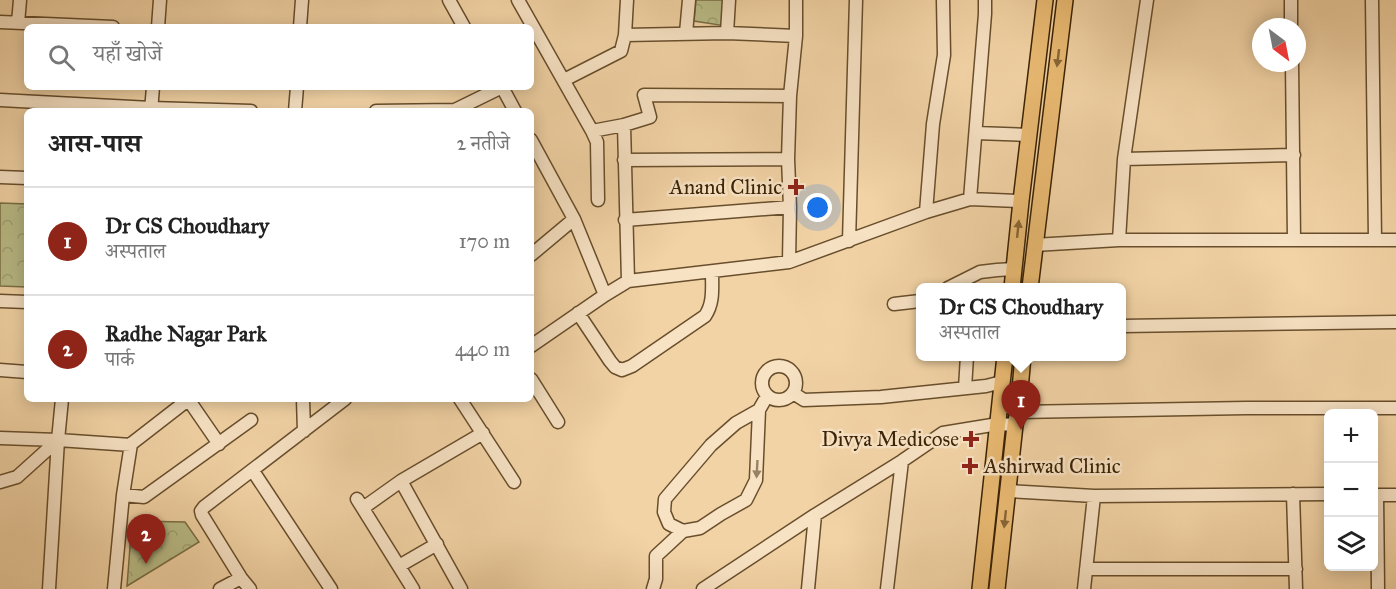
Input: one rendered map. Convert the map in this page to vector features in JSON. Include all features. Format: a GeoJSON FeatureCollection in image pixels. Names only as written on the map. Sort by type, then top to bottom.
{"type":"FeatureCollection","features":[{"type":"Feature","properties":{"kind":"main road"},"geometry":{"type":"LineString","coordinates":[[1013,283],[1020,201],[1045,0]]}},
{"type":"Feature","properties":{"kind":"main road"},"geometry":{"type":"LineString","coordinates":[[1030,283],[1065,0]]}},
{"type":"Feature","properties":{"kind":"main road"},"geometry":{"type":"LineString","coordinates":[[980,589],[1005,361]]}},
{"type":"Feature","properties":{"kind":"main road"},"geometry":{"type":"LineString","coordinates":[[997,589],[1023,361]]}},
{"type":"Feature","properties":{"kind":"street"},"geometry":{"type":"LineString","coordinates":[[18,23],[20,0]]}},
{"type":"Feature","properties":{"kind":"street"},"geometry":{"type":"LineString","coordinates":[[158,24],[160,0]]}},
{"type":"Feature","properties":{"kind":"street"},"geometry":{"type":"LineString","coordinates":[[300,24],[302,0]]}},
{"type":"Feature","properties":{"kind":"street"},"geometry":{"type":"LineString","coordinates":[[449,0],[462,24]]}},
{"type":"Feature","properties":{"kind":"street"},"geometry":{"type":"LineString","coordinates":[[518,0],[532,24]]}},
{"type":"Feature","properties":{"kind":"street"},"geometry":{"type":"LineString","coordinates":[[564,80],[621,51],[625,34],[627,0]]}},
{"type":"Feature","properties":{"kind":"street"},"geometry":{"type":"LineString","coordinates":[[686,33],[689,0]]}},
{"type":"Feature","properties":{"kind":"street"},"geometry":{"type":"LineString","coordinates":[[727,33],[729,0]]}},
{"type":"Feature","properties":{"kind":"street"},"geometry":{"type":"LineString","coordinates":[[789,262],[788,159],[790,96],[796,36],[796,0]]}},
{"type":"Feature","properties":{"kind":"street"},"geometry":{"type":"LineString","coordinates":[[849,241],[856,0]]}},
{"type":"Feature","properties":{"kind":"street"},"geometry":{"type":"LineString","coordinates":[[926,212],[933,124],[944,55],[943,0]]}},
{"type":"Feature","properties":{"kind":"street"},"geometry":{"type":"LineString","coordinates":[[970,199],[985,0]]}},
{"type":"Feature","properties":{"kind":"street"},"geometry":{"type":"LineString","coordinates":[[1119,240],[1124,159],[1147,0]]}},
{"type":"Feature","properties":{"kind":"street"},"geometry":{"type":"LineString","coordinates":[[1291,0],[1291,18]]}},
{"type":"Feature","properties":{"kind":"street"},"geometry":{"type":"LineString","coordinates":[[1372,0],[1376,240]]}},
{"type":"Feature","properties":{"kind":"street"},"geometry":{"type":"LineString","coordinates":[[0,22],[42,24]]}},
{"type":"Feature","properties":{"kind":"street"},"geometry":{"type":"LineString","coordinates":[[534,28],[597,142],[598,200]]}},
{"type":"Feature","properties":{"kind":"street"},"geometry":{"type":"LineString","coordinates":[[625,34],[727,33],[796,36]]}},
{"type":"Feature","properties":{"kind":"street"},"geometry":{"type":"LineString","coordinates":[[1292,72],[1294,240]]}},
{"type":"Feature","properties":{"kind":"street"},"geometry":{"type":"LineString","coordinates":[[151,108],[153,90]]}},
{"type":"Feature","properties":{"kind":"street"},"geometry":{"type":"LineString","coordinates":[[295,108],[297,90]]}},
{"type":"Feature","properties":{"kind":"street"},"geometry":{"type":"LineString","coordinates":[[459,108],[496,90]]}},
{"type":"Feature","properties":{"kind":"street"},"geometry":{"type":"LineString","coordinates":[[504,90],[513,108]]}},
{"type":"Feature","properties":{"kind":"street"},"geometry":{"type":"LineString","coordinates":[[592,131],[624,126],[650,117],[644,95],[790,96]]}},
{"type":"Feature","properties":{"kind":"street"},"geometry":{"type":"LineString","coordinates":[[0,100],[121,108]]}},
{"type":"Feature","properties":{"kind":"street"},"geometry":{"type":"LineString","coordinates":[[624,126],[628,281]]}},
{"type":"Feature","properties":{"kind":"street"},"geometry":{"type":"LineString","coordinates":[[976,133],[1029,135]]}},
{"type":"Feature","properties":{"kind":"street"},"geometry":{"type":"LineString","coordinates":[[534,146],[574,219],[605,295]]}},
{"type":"Feature","properties":{"kind":"street"},"geometry":{"type":"LineString","coordinates":[[1124,159],[1294,155]]}},
{"type":"Feature","properties":{"kind":"street"},"geometry":{"type":"LineString","coordinates":[[624,160],[788,159]]}},
{"type":"Feature","properties":{"kind":"street"},"geometry":{"type":"LineString","coordinates":[[0,177],[24,178]]}},
{"type":"Feature","properties":{"kind":"street"},"geometry":{"type":"LineString","coordinates":[[534,343],[628,281],[789,262],[926,212],[970,199],[1020,201]]}},
{"type":"Feature","properties":{"kind":"street"},"geometry":{"type":"LineString","coordinates":[[625,220],[790,207]]}},
{"type":"Feature","properties":{"kind":"street"},"geometry":{"type":"LineString","coordinates":[[534,252],[574,219]]}},
{"type":"Feature","properties":{"kind":"street"},"geometry":{"type":"LineString","coordinates":[[1034,246],[1119,240],[1396,240]]}},
{"type":"Feature","properties":{"kind":"street"},"geometry":{"type":"LineString","coordinates":[[958,283],[980,272],[1014,269]]}},
{"type":"Feature","properties":{"kind":"street"},"geometry":{"type":"LineString","coordinates":[[578,313],[610,362],[615,368],[622,370],[632,366],[705,316],[712,302],[712,272]]}},
{"type":"Feature","properties":{"kind":"street"},"geometry":{"type":"LineString","coordinates":[[0,301],[24,302]]}},
{"type":"Feature","properties":{"kind":"street"},"geometry":{"type":"LineString","coordinates":[[894,304],[916,302]]}},
{"type":"Feature","properties":{"kind":"street"},"geometry":{"type":"LineString","coordinates":[[1126,326],[1396,322]]}},
{"type":"Feature","properties":{"kind":"street"},"geometry":{"type":"LineString","coordinates":[[965,388],[967,361]]}},
{"type":"Feature","properties":{"kind":"street"},"geometry":{"type":"LineString","coordinates":[[777,365],[793,372],[796,383],[789,398],[777,400],[767,396],[763,391],[761,380],[767,370],[777,365]]}},
{"type":"Feature","properties":{"kind":"street"},"geometry":{"type":"LineString","coordinates":[[0,370],[24,372]]}},
{"type":"Feature","properties":{"kind":"street"},"geometry":{"type":"LineString","coordinates":[[793,393],[804,399],[881,397],[1002,382]]}},
{"type":"Feature","properties":{"kind":"street"},"geometry":{"type":"LineString","coordinates":[[534,384],[558,423]]}},
{"type":"Feature","properties":{"kind":"street"},"geometry":{"type":"LineString","coordinates":[[653,589],[656,579],[656,556],[683,531],[700,528],[746,500],[756,480],[759,410],[767,396]]}},
{"type":"Feature","properties":{"kind":"street"},"geometry":{"type":"LineString","coordinates":[[49,589],[62,402]]}},
{"type":"Feature","properties":{"kind":"street"},"geometry":{"type":"LineString","coordinates":[[114,589],[123,495],[131,444],[185,402]]}},
{"type":"Feature","properties":{"kind":"street"},"geometry":{"type":"LineString","coordinates":[[191,402],[219,444]]}},
{"type":"Feature","properties":{"kind":"street"},"geometry":{"type":"LineString","coordinates":[[303,402],[304,431]]}},
{"type":"Feature","properties":{"kind":"street"},"geometry":{"type":"LineString","coordinates":[[250,589],[201,511],[341,402]]}},
{"type":"Feature","properties":{"kind":"street"},"geometry":{"type":"LineString","coordinates":[[462,402],[514,482]]}},
{"type":"Feature","properties":{"kind":"street"},"geometry":{"type":"LineString","coordinates":[[1000,403],[1017,419]]}},
{"type":"Feature","properties":{"kind":"street"},"geometry":{"type":"LineString","coordinates":[[703,589],[943,433],[1017,419],[1246,408],[1396,408]]}},
{"type":"Feature","properties":{"kind":"street"},"geometry":{"type":"LineString","coordinates":[[683,531],[669,524],[664,512],[665,500],[711,445],[736,423],[759,410]]}},
{"type":"Feature","properties":{"kind":"street"},"geometry":{"type":"LineString","coordinates":[[123,495],[144,497],[251,420]]}},
{"type":"Feature","properties":{"kind":"street"},"geometry":{"type":"LineString","coordinates":[[413,589],[360,503],[483,433]]}},
{"type":"Feature","properties":{"kind":"street"},"geometry":{"type":"LineString","coordinates":[[0,438],[131,445]]}},
{"type":"Feature","properties":{"kind":"street"},"geometry":{"type":"LineString","coordinates":[[0,482],[17,477],[58,440]]}},
{"type":"Feature","properties":{"kind":"street"},"geometry":{"type":"LineString","coordinates":[[887,589],[902,461]]}},
{"type":"Feature","properties":{"kind":"street"},"geometry":{"type":"LineString","coordinates":[[253,471],[331,589]]}},
{"type":"Feature","properties":{"kind":"street"},"geometry":{"type":"LineString","coordinates":[[401,481],[461,589]]}},
{"type":"Feature","properties":{"kind":"street"},"geometry":{"type":"LineString","coordinates":[[1008,491],[1094,496],[1324,494]]}},
{"type":"Feature","properties":{"kind":"street"},"geometry":{"type":"LineString","coordinates":[[1293,494],[1296,589]]}},
{"type":"Feature","properties":{"kind":"street"},"geometry":{"type":"LineString","coordinates":[[1378,495],[1396,495]]}},
{"type":"Feature","properties":{"kind":"street"},"geometry":{"type":"LineString","coordinates":[[1084,589],[1094,496]]}},
{"type":"Feature","properties":{"kind":"street"},"geometry":{"type":"LineString","coordinates":[[808,589],[815,515]]}},
{"type":"Feature","properties":{"kind":"street"},"geometry":{"type":"LineString","coordinates":[[1376,517],[1378,589]]}},
{"type":"Feature","properties":{"kind":"street"},"geometry":{"type":"LineString","coordinates":[[399,566],[436,544]]}},
{"type":"Feature","properties":{"kind":"street"},"geometry":{"type":"LineString","coordinates":[[1086,569],[1296,569]]}},
{"type":"Feature","properties":{"kind":"street"},"geometry":{"type":"LineString","coordinates":[[220,589],[241,578]]}},
{"type":"Feature","properties":{"kind":"green space"},"geometry":{"type":"Polygon","coordinates":[[[696,0],[728,0],[726,26],[694,21],[696,0]]]}},
{"type":"Feature","properties":{"kind":"green space"},"geometry":{"type":"Polygon","coordinates":[[[0,203],[24,204],[24,287],[0,286],[0,203]]]}},
{"type":"Feature","properties":{"kind":"green space"},"geometry":{"type":"Polygon","coordinates":[[[132,521],[185,522],[199,542],[127,586],[132,521]]]}},
{"type":"Feature","properties":{"kind":"place","name":"Anand Clinic"},"geometry":{"type":"Point","coordinates":[796,187]}},
{"type":"Feature","properties":{"kind":"place","name":"Dr CS Choudhary"},"geometry":{"type":"Point","coordinates":[1021,430]}},
{"type":"Feature","properties":{"kind":"place","name":"Divya Medicose"},"geometry":{"type":"Point","coordinates":[971,439]}},
{"type":"Feature","properties":{"kind":"place","name":"Ashirwad Clinic"},"geometry":{"type":"Point","coordinates":[970,466]}},
{"type":"Feature","properties":{"kind":"place","name":"Radhe Nagar Park"},"geometry":{"type":"Point","coordinates":[146,564]}}]}
